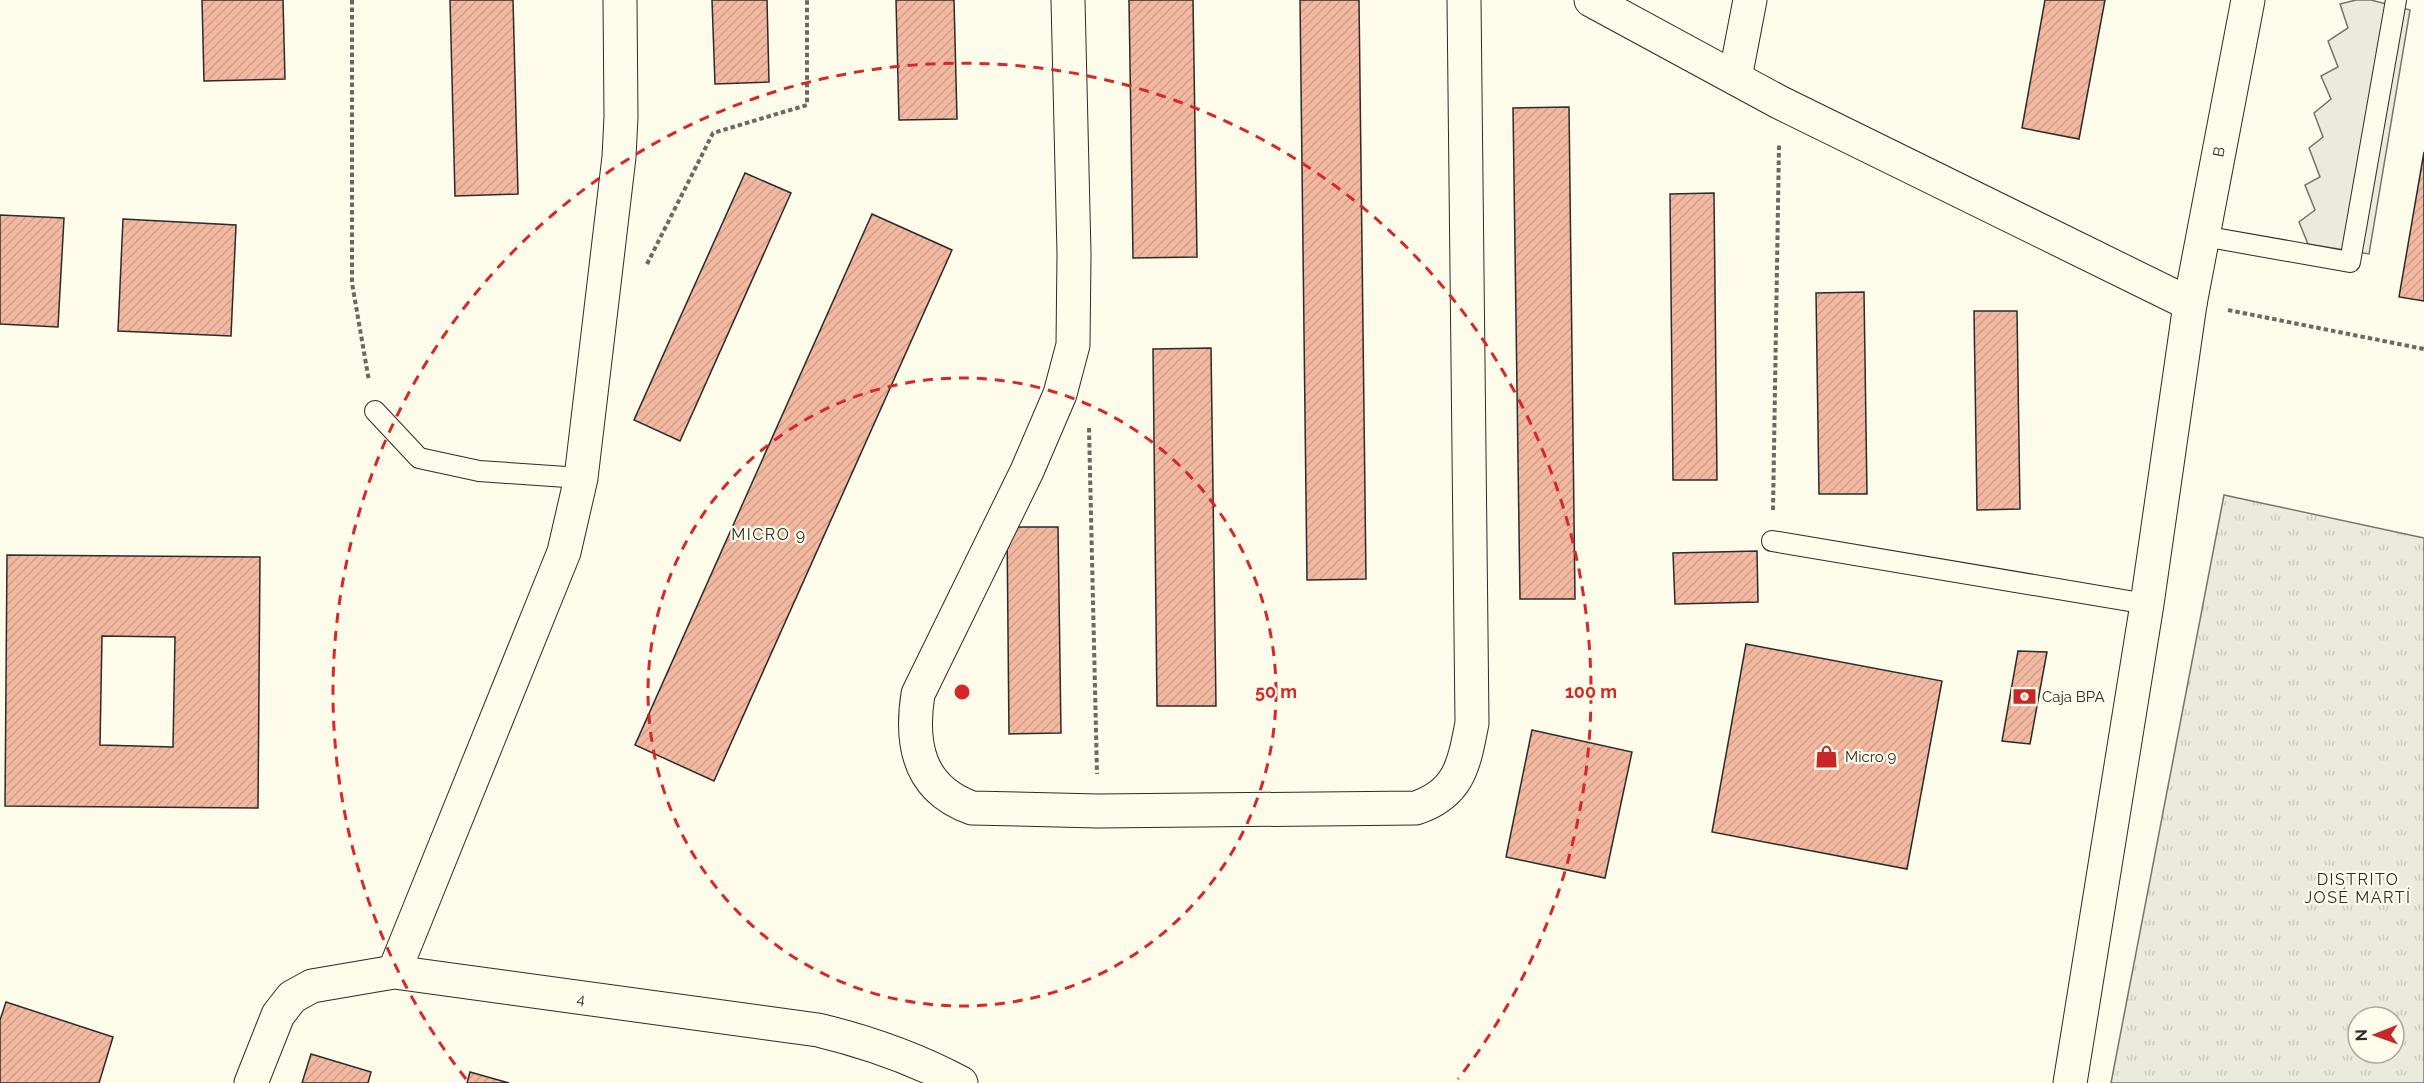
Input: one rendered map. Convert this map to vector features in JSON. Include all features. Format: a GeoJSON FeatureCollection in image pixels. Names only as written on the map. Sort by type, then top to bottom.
{"type":"FeatureCollection","features":[{"type":"Feature","properties":{"kind":"street"},"geometry":{"type":"LineString","coordinates":[[394,972],[564,552],[581,478],[619,158],[620,0]]}},
{"type":"Feature","properties":{"kind":"street"},"geometry":{"type":"LineString","coordinates":[[1068,0],[1074,254],[1073,345],[1060,394],[1027,471],[918,694],[915,718],[919,754],[928,775],[940,791],[972,808],[1098,811],[1416,808],[1438,799],[1460,772],[1472,723],[1464,0]]}},
{"type":"Feature","properties":{"kind":"street"},"geometry":{"type":"LineString","coordinates":[[1591,0],[1779,102],[2190,304]]}},
{"type":"Feature","properties":{"kind":"street"},"geometry":{"type":"LineString","coordinates":[[1735,78],[1750,0]]}},
{"type":"Feature","properties":{"kind":"street","name":"B"},"geometry":{"type":"LineString","coordinates":[[2070,1083],[2147,604],[2190,304],[2248,0]]}},
{"type":"Feature","properties":{"kind":"street","name":"4"},"geometry":{"type":"LineString","coordinates":[[251,1083],[278,1015],[292,997],[312,986],[394,972],[818,1030],[895,1053],[961,1083]]}},
{"type":"Feature","properties":{"kind":"lane"},"geometry":{"type":"LineString","coordinates":[[2203,236],[2350,262],[2396,0]]}},
{"type":"Feature","properties":{"kind":"lane"},"geometry":{"type":"LineString","coordinates":[[375,411],[419,458],[479,471],[581,478]]}},
{"type":"Feature","properties":{"kind":"lane"},"geometry":{"type":"LineString","coordinates":[[1772,541],[2147,604]]}},
{"type":"Feature","properties":{"kind":"path"},"geometry":{"type":"LineString","coordinates":[[352,0],[352,283],[375,411]]}},
{"type":"Feature","properties":{"kind":"path"},"geometry":{"type":"LineString","coordinates":[[646,267],[713,134],[807,105],[807,0]]}},
{"type":"Feature","properties":{"kind":"path"},"geometry":{"type":"LineString","coordinates":[[1772,541],[1779,102]]}},
{"type":"Feature","properties":{"kind":"path"},"geometry":{"type":"LineString","coordinates":[[2190,304],[2424,349]]}},
{"type":"Feature","properties":{"kind":"green space"},"geometry":{"type":"Polygon","coordinates":[[[2224,495],[2424,538],[2424,1083],[2111,1083],[2224,495]]]}},
{"type":"Feature","properties":{"kind":"shaded area"},"geometry":{"type":"Polygon","coordinates":[[[2356,0],[2371,0],[2410,10],[2369,254],[2308,244],[2299,222],[2315,210],[2305,185],[2320,177],[2309,148],[2323,137],[2314,113],[2331,99],[2321,76],[2338,67],[2328,41],[2348,28],[2340,4],[2356,0]]]}},
{"type":"Feature","properties":{"kind":"building"},"geometry":{"type":"Polygon","coordinates":[[[202,0],[283,0],[285,79],[204,81],[202,0]]]}},
{"type":"Feature","properties":{"kind":"building"},"geometry":{"type":"Polygon","coordinates":[[[450,0],[513,0],[518,194],[455,196],[450,0]]]}},
{"type":"Feature","properties":{"kind":"building"},"geometry":{"type":"Polygon","coordinates":[[[712,0],[767,0],[769,82],[715,84],[712,0]]]}},
{"type":"Feature","properties":{"kind":"building"},"geometry":{"type":"Polygon","coordinates":[[[896,0],[954,0],[957,119],[899,120],[896,0]]]}},
{"type":"Feature","properties":{"kind":"building"},"geometry":{"type":"Polygon","coordinates":[[[1129,0],[1193,0],[1197,257],[1133,258],[1129,0]]]}},
{"type":"Feature","properties":{"kind":"building"},"geometry":{"type":"Polygon","coordinates":[[[1300,0],[1359,0],[1366,579],[1307,580],[1300,0]]]}},
{"type":"Feature","properties":{"kind":"building"},"geometry":{"type":"Polygon","coordinates":[[[2045,0],[2105,0],[2079,139],[2022,128],[2045,0]]]}},
{"type":"Feature","properties":{"kind":"building"},"geometry":{"type":"Polygon","coordinates":[[[1569,107],[1575,599],[1520,599],[1513,108],[1569,107]]]}},
{"type":"Feature","properties":{"kind":"building"},"geometry":{"type":"Polygon","coordinates":[[[2424,152],[2424,301],[2399,297],[2424,152]]]}},
{"type":"Feature","properties":{"kind":"building"},"geometry":{"type":"Polygon","coordinates":[[[745,173],[791,193],[680,441],[634,420],[745,173]]]}},
{"type":"Feature","properties":{"kind":"building"},"geometry":{"type":"Polygon","coordinates":[[[1714,193],[1717,480],[1673,480],[1670,194],[1714,193]]]}},
{"type":"Feature","properties":{"kind":"building"},"geometry":{"type":"Polygon","coordinates":[[[872,214],[952,250],[714,781],[635,745],[872,214]]]}},
{"type":"Feature","properties":{"kind":"building"},"geometry":{"type":"Polygon","coordinates":[[[0,215],[64,218],[58,327],[0,324],[0,215]]]}},
{"type":"Feature","properties":{"kind":"building"},"geometry":{"type":"Polygon","coordinates":[[[123,219],[236,225],[231,336],[118,331],[123,219]]]}},
{"type":"Feature","properties":{"kind":"building"},"geometry":{"type":"Polygon","coordinates":[[[1864,292],[1867,494],[1819,494],[1816,293],[1864,292]]]}},
{"type":"Feature","properties":{"kind":"building"},"geometry":{"type":"Polygon","coordinates":[[[1974,311],[2017,311],[2020,509],[1977,510],[1974,311]]]}},
{"type":"Feature","properties":{"kind":"building"},"geometry":{"type":"Polygon","coordinates":[[[1211,348],[1216,706],[1157,706],[1153,349],[1211,348]]]}},
{"type":"Feature","properties":{"kind":"building"},"geometry":{"type":"Polygon","coordinates":[[[1007,527],[1058,527],[1061,733],[1009,734],[1007,527]]]}},
{"type":"Feature","properties":{"kind":"building"},"geometry":{"type":"Polygon","coordinates":[[[1757,551],[1758,602],[1675,604],[1673,553],[1757,551]]]}},
{"type":"Feature","properties":{"kind":"building"},"geometry":{"type":"Polygon","coordinates":[[[7,555],[260,557],[258,808],[5,806],[7,555]],[[102,636],[100,745],[173,747],[175,637],[102,636]]]}},
{"type":"Feature","properties":{"kind":"building","name":"Micro 9"},"geometry":{"type":"Polygon","coordinates":[[[1746,644],[1942,681],[1907,869],[1712,832],[1746,644]]]}},
{"type":"Feature","properties":{"kind":"building","name":"Caja BPA"},"geometry":{"type":"Polygon","coordinates":[[[2018,651],[2047,652],[2030,744],[2002,741],[2018,651]]]}},
{"type":"Feature","properties":{"kind":"building"},"geometry":{"type":"Polygon","coordinates":[[[1532,730],[1632,752],[1605,878],[1506,857],[1532,730]]]}},
{"type":"Feature","properties":{"kind":"building"},"geometry":{"type":"Polygon","coordinates":[[[6,1002],[113,1037],[99,1083],[0,1083],[0,1020],[6,1002]]]}},
{"type":"Feature","properties":{"kind":"building"},"geometry":{"type":"Polygon","coordinates":[[[311,1054],[371,1072],[368,1083],[302,1083],[311,1054]]]}},
{"type":"Feature","properties":{"kind":"building"},"geometry":{"type":"Polygon","coordinates":[[[470,1072],[509,1083],[467,1083],[470,1072]]]}},
{"type":"Feature","properties":{"kind":"place","name":"Caja BPA"},"geometry":{"type":"Point","coordinates":[2024,697]}},
{"type":"Feature","properties":{"kind":"place","name":"Micro 9"},"geometry":{"type":"Point","coordinates":[1827,757]}},
{"type":"Feature","properties":{"kind":"district","name":"MICRO 9"},"geometry":{"type":"Point","coordinates":[769,534]}},
{"type":"Feature","properties":{"kind":"district","name":"DISTRITO JOSÉ MARTÍ"},"geometry":{"type":"Point","coordinates":[2358,888]}}]}
